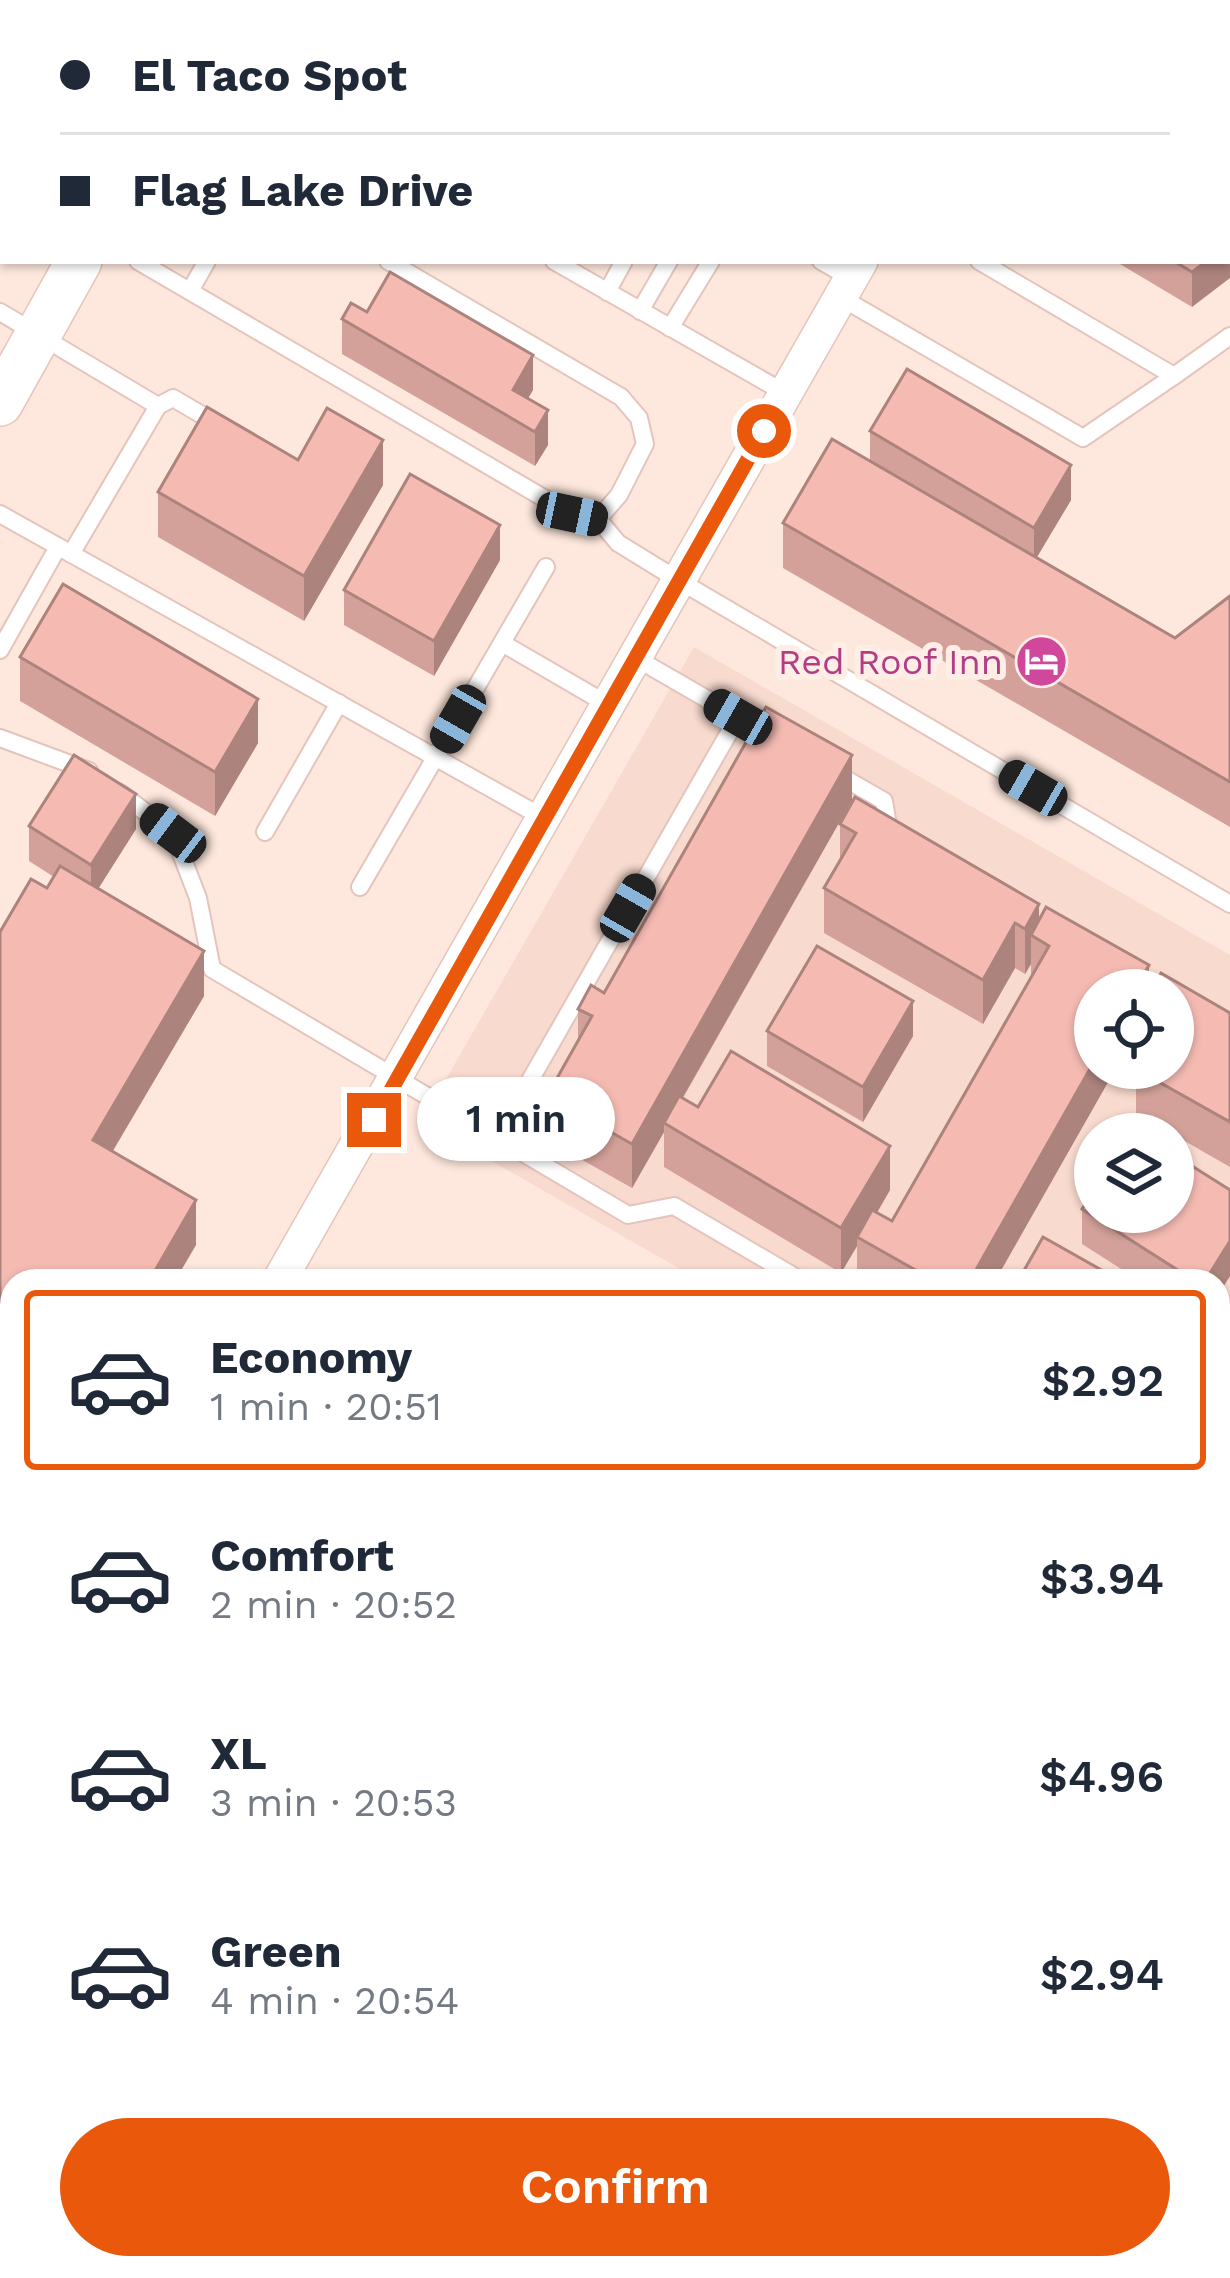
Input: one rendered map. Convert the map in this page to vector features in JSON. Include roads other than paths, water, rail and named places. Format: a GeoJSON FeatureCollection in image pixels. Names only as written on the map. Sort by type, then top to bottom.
{"type":"FeatureCollection","features":[{"type":"Feature","properties":{"kind":"main road"},"geometry":{"type":"LineString","coordinates":[[0,404],[19,323],[76,264]]}},
{"type":"Feature","properties":{"kind":"street"},"geometry":{"type":"LineString","coordinates":[[286,1269],[851,278]]}},
{"type":"Feature","properties":{"kind":"lane"},"geometry":{"type":"LineString","coordinates":[[143,264],[572,514],[598,519],[617,543],[1230,904]]}},
{"type":"Feature","properties":{"kind":"lane"},"geometry":{"type":"LineString","coordinates":[[190,291],[205,264]]}},
{"type":"Feature","properties":{"kind":"lane"},"geometry":{"type":"LineString","coordinates":[[393,264],[621,397],[639,418],[645,444],[619,495],[598,519]]}},
{"type":"Feature","properties":{"kind":"lane"},"geometry":{"type":"LineString","coordinates":[[559,264],[785,393]]}},
{"type":"Feature","properties":{"kind":"lane"},"geometry":{"type":"LineString","coordinates":[[607,292],[622,264]]}},
{"type":"Feature","properties":{"kind":"lane"},"geometry":{"type":"LineString","coordinates":[[640,311],[667,264]]}},
{"type":"Feature","properties":{"kind":"lane"},"geometry":{"type":"LineString","coordinates":[[670,328],[709,264]]}},
{"type":"Feature","properties":{"kind":"lane"},"geometry":{"type":"LineString","coordinates":[[984,264],[1174,376]]}},
{"type":"Feature","properties":{"kind":"lane"},"geometry":{"type":"LineString","coordinates":[[851,278],[1084,438],[1230,335]]}},
{"type":"Feature","properties":{"kind":"lane"},"geometry":{"type":"LineString","coordinates":[[19,323],[158,406]]}},
{"type":"Feature","properties":{"kind":"lane"},"geometry":{"type":"LineString","coordinates":[[0,650],[158,406],[173,398],[230,431]]}},
{"type":"Feature","properties":{"kind":"lane"},"geometry":{"type":"LineString","coordinates":[[0,514],[542,817]]}},
{"type":"Feature","properties":{"kind":"lane"},"geometry":{"type":"LineString","coordinates":[[360,887],[546,567]]}},
{"type":"Feature","properties":{"kind":"lane"},"geometry":{"type":"LineString","coordinates":[[502,643],[607,704]]}},
{"type":"Feature","properties":{"kind":"lane"},"geometry":{"type":"LineString","coordinates":[[634,657],[793,748]]}},
{"type":"Feature","properties":{"kind":"lane"},"geometry":{"type":"LineString","coordinates":[[265,832],[339,703]]}},
{"type":"Feature","properties":{"kind":"lane"},"geometry":{"type":"LineString","coordinates":[[497,1138],[738,717]]}},
{"type":"Feature","properties":{"kind":"lane"},"geometry":{"type":"LineString","coordinates":[[0,739],[93,773],[173,833],[198,898],[212,969],[628,1215],[674,1206],[782,1269]]}},
{"type":"Feature","properties":{"kind":"lane"},"geometry":{"type":"LineString","coordinates":[[811,759],[884,801],[890,839],[904,849]]}},
{"type":"Feature","properties":{"kind":"place","name":"Red Roof Inn"},"geometry":{"type":"Point","coordinates":[1042,661]}}]}
